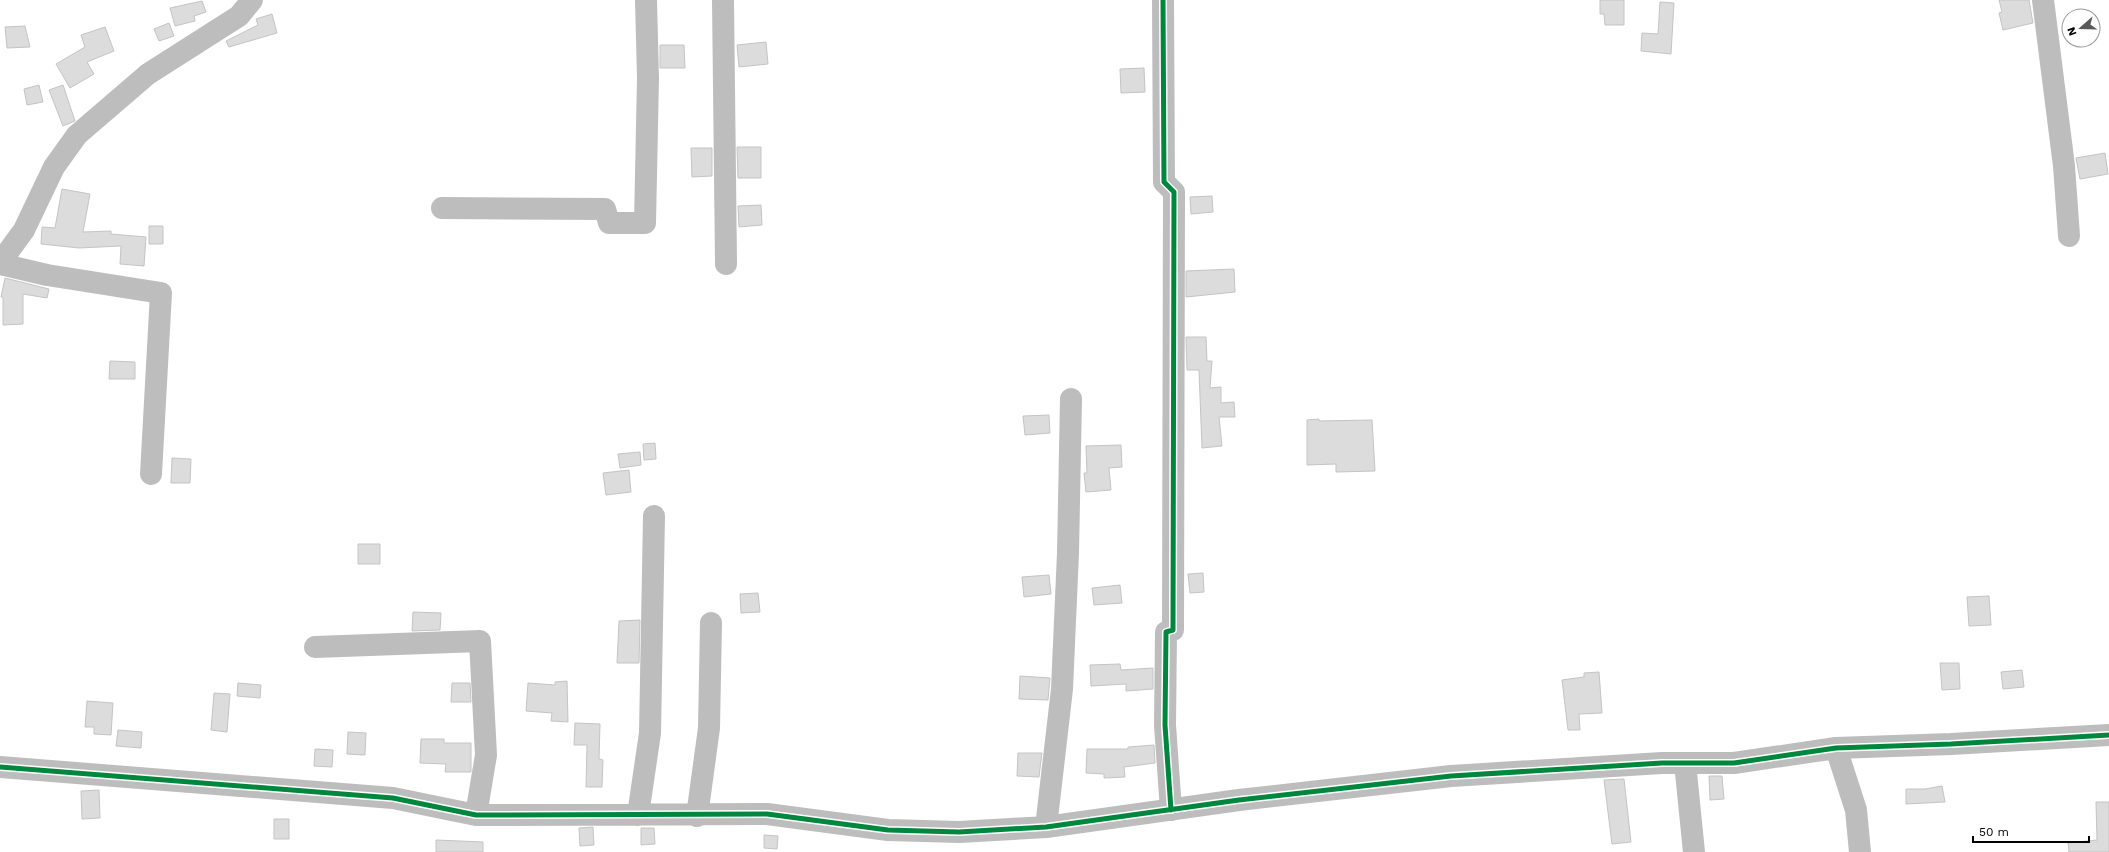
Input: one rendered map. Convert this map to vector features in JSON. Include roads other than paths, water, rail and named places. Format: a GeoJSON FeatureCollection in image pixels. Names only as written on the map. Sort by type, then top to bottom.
{"type":"FeatureCollection","features":[{"type":"Feature","properties":{"kind":"street"},"geometry":{"type":"LineString","coordinates":[[151,474],[161,292],[47,275],[0,263],[24,230],[54,167],[77,135],[148,74],[239,16],[252,0]]}},
{"type":"Feature","properties":{"kind":"street"},"geometry":{"type":"LineString","coordinates":[[442,208],[605,209],[609,223],[645,223],[648,78],[646,0]]}},
{"type":"Feature","properties":{"kind":"street"},"geometry":{"type":"LineString","coordinates":[[723,0],[726,264]]}},
{"type":"Feature","properties":{"kind":"street"},"geometry":{"type":"LineString","coordinates":[[1163,0],[1164,182],[1174,192],[1173,630],[1166,632],[1165,725],[1170,810]]}},
{"type":"Feature","properties":{"kind":"street"},"geometry":{"type":"LineString","coordinates":[[2043,0],[2064,166],[2069,236]]}},
{"type":"Feature","properties":{"kind":"street"},"geometry":{"type":"LineString","coordinates":[[1046,827],[1062,689],[1068,553],[1071,399]]}},
{"type":"Feature","properties":{"kind":"street"},"geometry":{"type":"LineString","coordinates":[[638,815],[650,733],[654,516]]}},
{"type":"Feature","properties":{"kind":"street"},"geometry":{"type":"LineString","coordinates":[[697,816],[709,728],[711,623]]}},
{"type":"Feature","properties":{"kind":"street"},"geometry":{"type":"LineString","coordinates":[[315,647],[480,642],[486,755],[476,815]]}},
{"type":"Feature","properties":{"kind":"street"},"geometry":{"type":"LineString","coordinates":[[0,767],[392,798],[476,815],[697,816],[767,814],[888,830],[959,832],[1046,827],[1170,810],[1451,776],[1685,763],[1734,763],[1836,748],[1951,744],[2109,735]]}},
{"type":"Feature","properties":{"kind":"street"},"geometry":{"type":"LineString","coordinates":[[1836,748],[1856,810],[1860,852]]}},
{"type":"Feature","properties":{"kind":"street"},"geometry":{"type":"LineString","coordinates":[[1685,763],[1694,852]]}}]}
